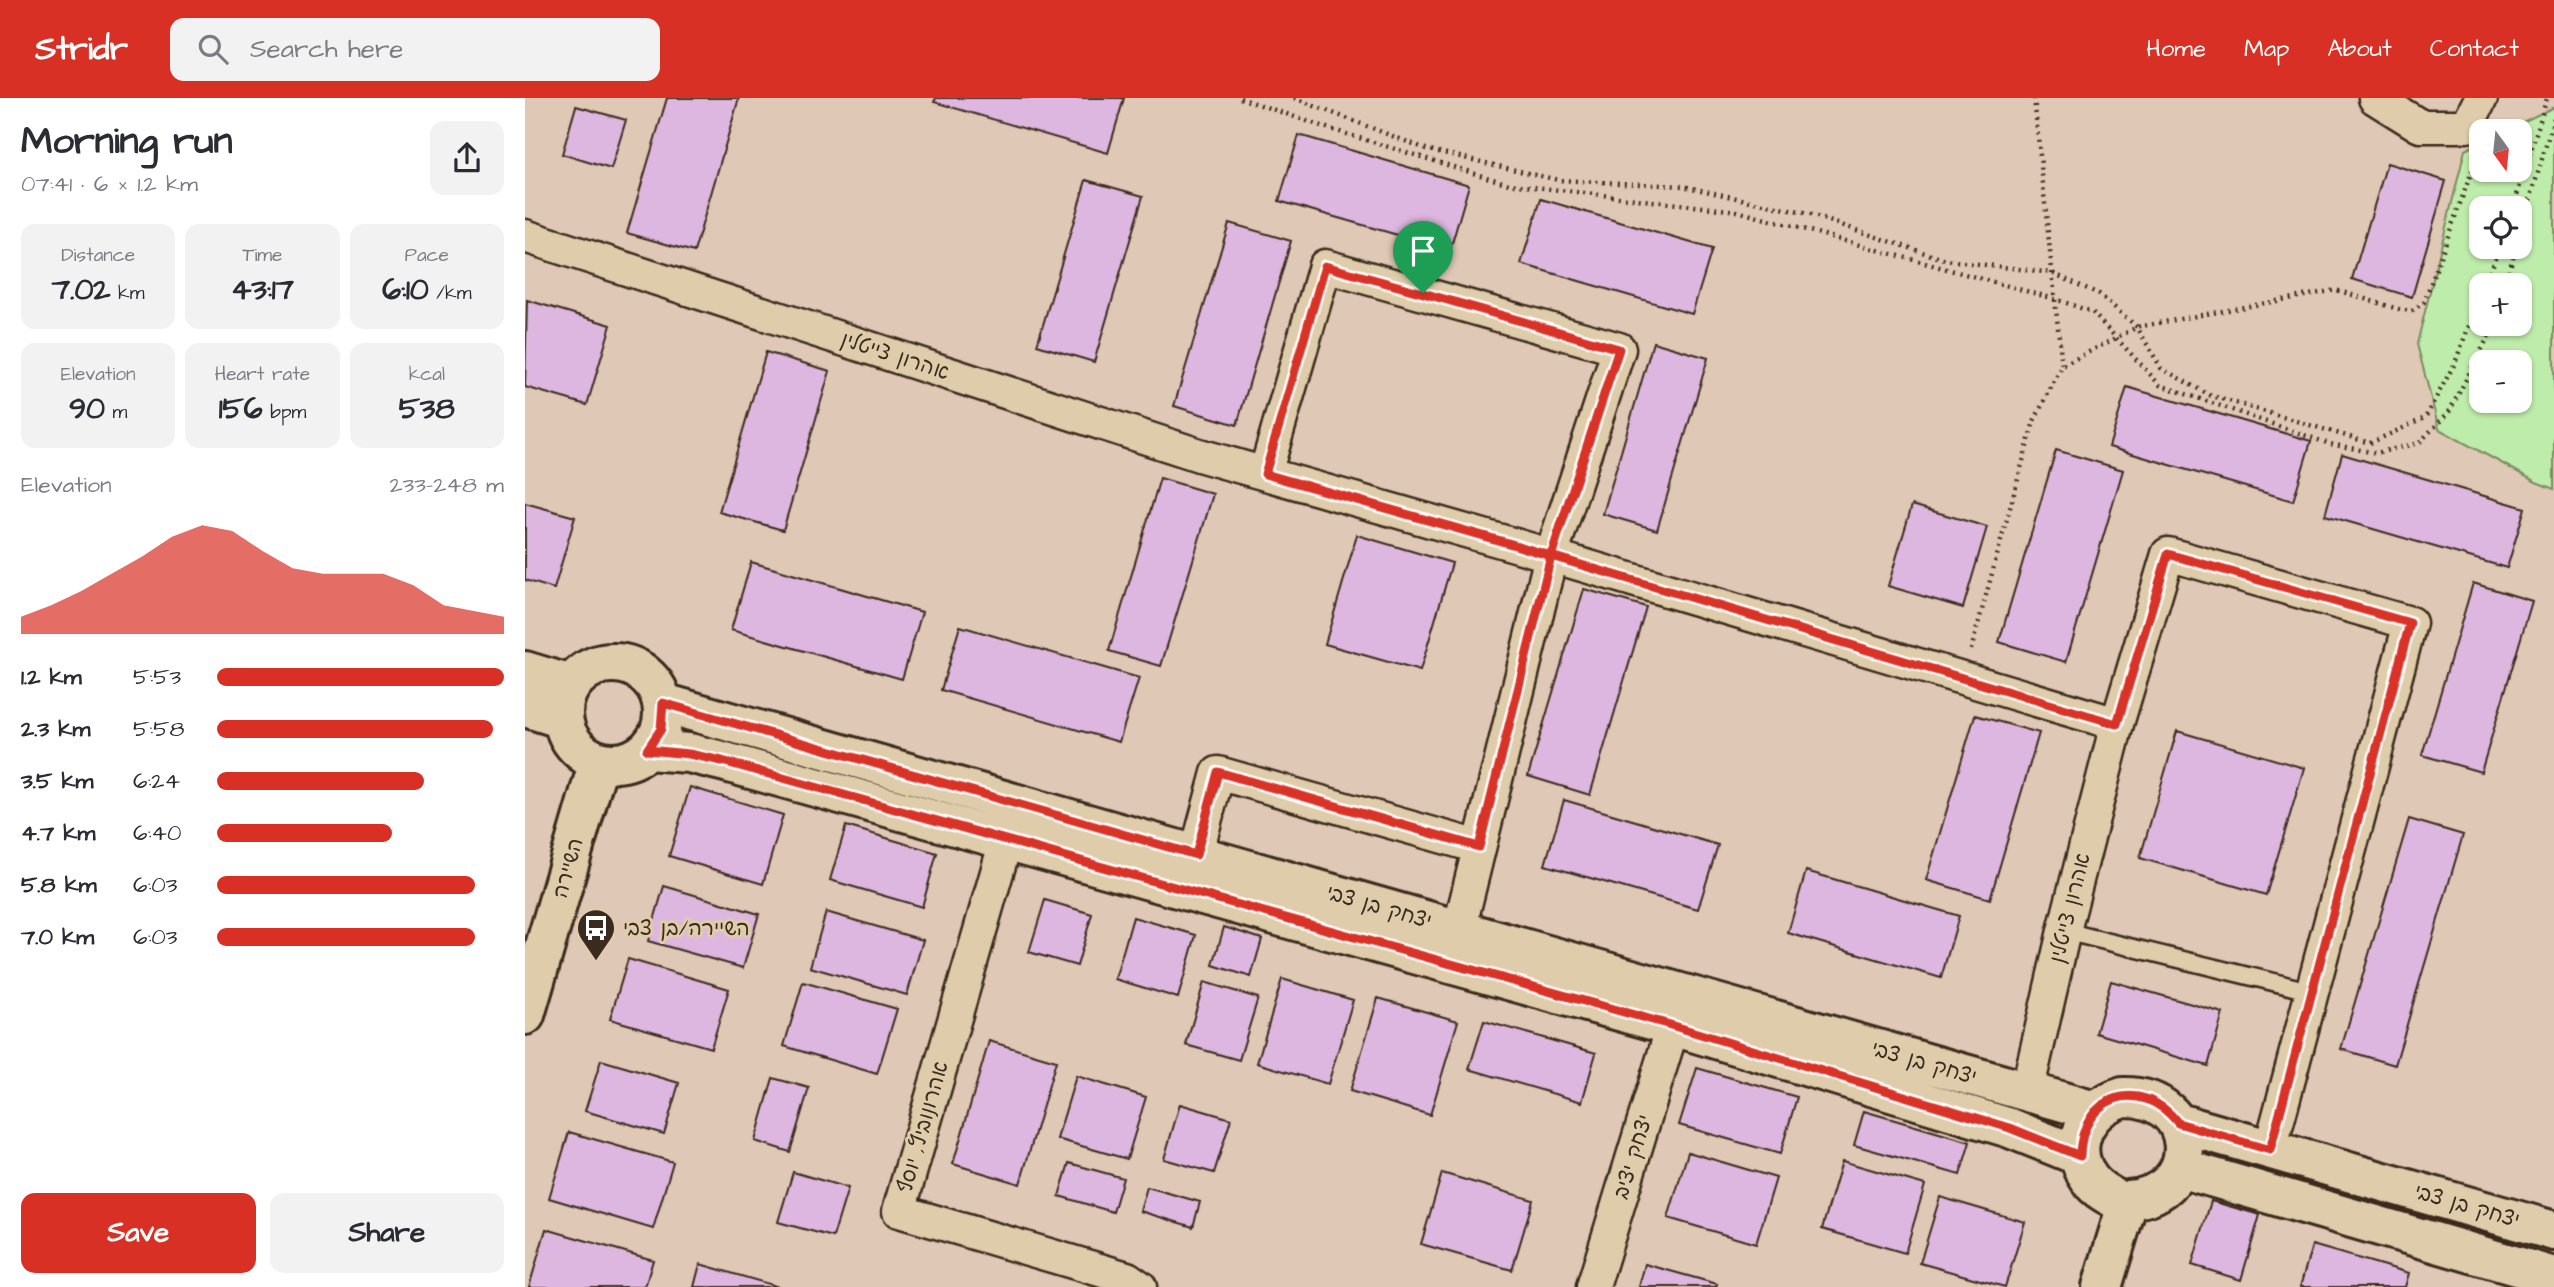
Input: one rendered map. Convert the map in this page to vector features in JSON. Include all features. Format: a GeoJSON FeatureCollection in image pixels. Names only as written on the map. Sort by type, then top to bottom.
{"type":"FeatureCollection","features":[{"type":"Feature","properties":{"kind":"street"},"geometry":{"type":"LineString","coordinates":[[2375,98],[2420,126],[2467,125],[2481,98]]}},
{"type":"Feature","properties":{"kind":"street","name":"אהרון צייטלין"},"geometry":{"type":"LineString","coordinates":[[525,236],[1199,455],[2117,724]]}},
{"type":"Feature","properties":{"kind":"street"},"geometry":{"type":"LineString","coordinates":[[1265,474],[1325,266],[1619,349],[1551,556],[1459,929]]}},
{"type":"Feature","properties":{"kind":"street","name":"אהרון צייטלין"},"geometry":{"type":"LineString","coordinates":[[2027,1092],[2064,931],[2117,724],[2168,554],[2410,623],[2270,1150]]}},
{"type":"Feature","properties":{"kind":"street"},"geometry":{"type":"LineString","coordinates":[[615,663],[631,666],[645,674],[657,687],[663,703],[661,729],[647,750],[632,759],[616,763],[599,761],[575,746],[567,733],[567,702],[583,673],[598,665],[615,663]]}},
{"type":"Feature","properties":{"kind":"street"},"geometry":{"type":"LineString","coordinates":[[525,671],[567,702]]}},
{"type":"Feature","properties":{"kind":"street"},"geometry":{"type":"LineString","coordinates":[[525,707],[567,702]]}},
{"type":"Feature","properties":{"kind":"street","name":"יצחק בן צבי"},"geometry":{"type":"LineString","coordinates":[[663,703],[2095,1111]]}},
{"type":"Feature","properties":{"kind":"street","name":"יצחק בן צבי"},"geometry":{"type":"LineString","coordinates":[[647,750],[689,754],[722,761],[1674,1026],[2010,1128],[2080,1156]]}},
{"type":"Feature","properties":{"kind":"street","name":"השיירה"},"geometry":{"type":"LineString","coordinates":[[525,1015],[599,761]]}},
{"type":"Feature","properties":{"kind":"street"},"geometry":{"type":"LineString","coordinates":[[1196,855],[1218,772],[1479,847]]}},
{"type":"Feature","properties":{"kind":"street","name":"אהרונוביץ, יוסף"},"geometry":{"type":"LineString","coordinates":[[1006,841],[899,1211],[1127,1278],[1140,1287]]}},
{"type":"Feature","properties":{"kind":"street","name":"יצחק יציב"},"geometry":{"type":"LineString","coordinates":[[1593,1287],[1674,1026]]}},
{"type":"Feature","properties":{"kind":"street"},"geometry":{"type":"LineString","coordinates":[[2102,1287],[2129,1200],[2144,1199],[2159,1193],[2172,1182],[2180,1168],[2183,1145],[2178,1123],[2168,1110],[2155,1101],[2139,1097],[2123,1097],[2108,1102],[2095,1111],[2083,1132],[2080,1156],[2091,1181],[2127,1205]]}},
{"type":"Feature","properties":{"kind":"street","name":"יצחק בן צבי"},"geometry":{"type":"LineString","coordinates":[[2178,1123],[2554,1231]]}},
{"type":"Feature","properties":{"kind":"street","name":"יצחק בן צבי"},"geometry":{"type":"LineString","coordinates":[[2180,1168],[2554,1277]]}},
{"type":"Feature","properties":{"kind":"lane"},"geometry":{"type":"LineString","coordinates":[[2064,931],[2314,992]]}},
{"type":"Feature","properties":{"kind":"path"},"geometry":{"type":"LineString","coordinates":[[1240,98],[1509,184],[1737,211],[2055,299],[2092,312],[2161,385],[2330,444],[2375,453],[2420,443],[2449,412],[2489,336]]}},
{"type":"Feature","properties":{"kind":"path"},"geometry":{"type":"LineString","coordinates":[[1294,98],[1426,149],[1558,180],[1683,186],[1808,214],[1946,260],[2052,273],[2099,294],[2137,327],[2161,368],[2209,395],[2370,443],[2425,418],[2455,363],[2469,326]]}},
{"type":"Feature","properties":{"kind":"path"},"geometry":{"type":"LineString","coordinates":[[1963,678],[2034,421],[2062,366],[2034,98]]}},
{"type":"Feature","properties":{"kind":"path"},"geometry":{"type":"LineString","coordinates":[[2517,196],[2547,98]]}},
{"type":"Feature","properties":{"kind":"path"},"geometry":{"type":"LineString","coordinates":[[2531,196],[2554,118]]}},
{"type":"Feature","properties":{"kind":"path"},"geometry":{"type":"LineString","coordinates":[[2062,366],[2137,327],[2336,290],[2412,311],[2424,302],[2469,177]]}},
{"type":"Feature","properties":{"kind":"green space"},"geometry":{"type":"Polygon","coordinates":[[[2554,107],[2554,489],[2536,482],[2439,429],[2417,344],[2465,150],[2469,148],[2469,182],[2532,182],[2532,119],[2529,119],[2554,107]]]}},
{"type":"Feature","properties":{"kind":"building"},"geometry":{"type":"Polygon","coordinates":[[[667,98],[739,98],[694,252],[627,233],[667,98]]]}},
{"type":"Feature","properties":{"kind":"building"},"geometry":{"type":"Polygon","coordinates":[[[936,98],[1124,98],[1108,153],[934,102],[936,98]]]}},
{"type":"Feature","properties":{"kind":"building"},"geometry":{"type":"Polygon","coordinates":[[[576,106],[626,120],[611,169],[562,154],[576,106]]]}},
{"type":"Feature","properties":{"kind":"building"},"geometry":{"type":"Polygon","coordinates":[[[1299,135],[1469,185],[1450,250],[1279,201],[1299,135]]]}},
{"type":"Feature","properties":{"kind":"building"},"geometry":{"type":"Polygon","coordinates":[[[2387,163],[2446,181],[2412,297],[2352,279],[2387,163]]]}},
{"type":"Feature","properties":{"kind":"building"},"geometry":{"type":"Polygon","coordinates":[[[1086,180],[1143,196],[1094,362],[1037,345],[1086,180]]]}},
{"type":"Feature","properties":{"kind":"building"},"geometry":{"type":"Polygon","coordinates":[[[1541,199],[1712,249],[1692,314],[1521,264],[1541,199]]]}},
{"type":"Feature","properties":{"kind":"building"},"geometry":{"type":"Polygon","coordinates":[[[1229,223],[1291,241],[1237,425],[1174,406],[1229,223]]]}},
{"type":"Feature","properties":{"kind":"building"},"geometry":{"type":"Polygon","coordinates":[[[527,300],[611,325],[587,405],[525,387],[527,300]]]}},
{"type":"Feature","properties":{"kind":"building"},"geometry":{"type":"Polygon","coordinates":[[[1653,342],[1708,358],[1657,530],[1603,514],[1653,342]]]}},
{"type":"Feature","properties":{"kind":"building"},"geometry":{"type":"Polygon","coordinates":[[[766,352],[830,371],[783,530],[719,512],[766,352]]]}},
{"type":"Feature","properties":{"kind":"building"},"geometry":{"type":"Polygon","coordinates":[[[2127,387],[2311,441],[2293,501],[2109,447],[2127,387]]]}},
{"type":"Feature","properties":{"kind":"building"},"geometry":{"type":"Polygon","coordinates":[[[2056,450],[2123,470],[2066,662],[1999,642],[2056,450]]]}},
{"type":"Feature","properties":{"kind":"building"},"geometry":{"type":"Polygon","coordinates":[[[2342,454],[2525,508],[2507,568],[2325,515],[2342,454]]]}},
{"type":"Feature","properties":{"kind":"building"},"geometry":{"type":"Polygon","coordinates":[[[1160,478],[1213,494],[1161,666],[1109,651],[1160,478]]]}},
{"type":"Feature","properties":{"kind":"building"},"geometry":{"type":"Polygon","coordinates":[[[525,503],[575,517],[554,589],[525,580],[525,503]]]}},
{"type":"Feature","properties":{"kind":"building"},"geometry":{"type":"Polygon","coordinates":[[[1912,505],[1987,527],[1963,608],[1888,586],[1912,505]]]}},
{"type":"Feature","properties":{"kind":"building"},"geometry":{"type":"Polygon","coordinates":[[[1357,535],[1452,563],[1420,671],[1325,644],[1357,535]]]}},
{"type":"Feature","properties":{"kind":"building"},"geometry":{"type":"Polygon","coordinates":[[[751,562],[922,612],[902,679],[731,630],[751,562]]]}},
{"type":"Feature","properties":{"kind":"building"},"geometry":{"type":"Polygon","coordinates":[[[2473,583],[2532,601],[2481,772],[2422,755],[2473,583]]]}},
{"type":"Feature","properties":{"kind":"building"},"geometry":{"type":"Polygon","coordinates":[[[1584,589],[1646,607],[1590,795],[1528,776],[1584,589]]]}},
{"type":"Feature","properties":{"kind":"building"},"geometry":{"type":"Polygon","coordinates":[[[960,626],[1139,678],[1119,742],[941,690],[960,626]]]}},
{"type":"Feature","properties":{"kind":"building"},"geometry":{"type":"Polygon","coordinates":[[[1975,715],[2039,733],[1990,899],[1926,880],[1975,715]]]}},
{"type":"Feature","properties":{"kind":"building"},"geometry":{"type":"Polygon","coordinates":[[[2177,731],[2304,768],[2266,895],[2140,858],[2177,731]]]}},
{"type":"Feature","properties":{"kind":"building"},"geometry":{"type":"Polygon","coordinates":[[[690,787],[783,815],[763,884],[669,856],[690,787]]]}},
{"type":"Feature","properties":{"kind":"building"},"geometry":{"type":"Polygon","coordinates":[[[1564,800],[1718,845],[1698,909],[1545,865],[1564,800]]]}},
{"type":"Feature","properties":{"kind":"building"},"geometry":{"type":"Polygon","coordinates":[[[2409,819],[2463,835],[2395,1065],[2341,1049],[2409,819]]]}},
{"type":"Feature","properties":{"kind":"building"},"geometry":{"type":"Polygon","coordinates":[[[846,826],[937,853],[922,907],[830,880],[846,826]]]}},
{"type":"Feature","properties":{"kind":"building"},"geometry":{"type":"Polygon","coordinates":[[[1806,871],[1959,916],[1941,978],[1788,933],[1806,871]]]}},
{"type":"Feature","properties":{"kind":"building"},"geometry":{"type":"Polygon","coordinates":[[[664,886],[759,914],[743,968],[648,941],[664,886]]]}},
{"type":"Feature","properties":{"kind":"building"},"geometry":{"type":"Polygon","coordinates":[[[1045,900],[1092,914],[1077,966],[1029,952],[1045,900]]]}},
{"type":"Feature","properties":{"kind":"building"},"geometry":{"type":"Polygon","coordinates":[[[826,912],[923,940],[907,995],[810,967],[826,912]]]}},
{"type":"Feature","properties":{"kind":"building"},"geometry":{"type":"Polygon","coordinates":[[[1133,917],[1196,935],[1178,998],[1115,979],[1133,917]]]}},
{"type":"Feature","properties":{"kind":"building"},"geometry":{"type":"Polygon","coordinates":[[[1224,927],[1262,939],[1251,977],[1213,965],[1224,927]]]}},
{"type":"Feature","properties":{"kind":"building"},"geometry":{"type":"Polygon","coordinates":[[[628,959],[729,989],[711,1048],[610,1019],[628,959]]]}},
{"type":"Feature","properties":{"kind":"building"},"geometry":{"type":"Polygon","coordinates":[[[1282,979],[1353,1000],[1328,1084],[1257,1063],[1282,979]]]}},
{"type":"Feature","properties":{"kind":"building"},"geometry":{"type":"Polygon","coordinates":[[[2111,981],[2223,1013],[2208,1066],[2096,1033],[2111,981]]]}},
{"type":"Feature","properties":{"kind":"building"},"geometry":{"type":"Polygon","coordinates":[[[803,982],[897,1009],[877,1074],[784,1046],[803,982]]]}},
{"type":"Feature","properties":{"kind":"building"},"geometry":{"type":"Polygon","coordinates":[[[1204,982],[1258,998],[1239,1060],[1186,1045],[1204,982]]]}},
{"type":"Feature","properties":{"kind":"building"},"geometry":{"type":"Polygon","coordinates":[[[1378,998],[1458,1021],[1430,1115],[1350,1091],[1378,998]]]}},
{"type":"Feature","properties":{"kind":"building"},"geometry":{"type":"Polygon","coordinates":[[[1484,1021],[1596,1053],[1582,1102],[1469,1069],[1484,1021]]]}},
{"type":"Feature","properties":{"kind":"building"},"geometry":{"type":"Polygon","coordinates":[[[989,1041],[1056,1061],[1020,1184],[953,1164],[989,1041]]]}},
{"type":"Feature","properties":{"kind":"building"},"geometry":{"type":"Polygon","coordinates":[[[601,1060],[679,1083],[664,1134],[585,1111],[601,1060]]]}},
{"type":"Feature","properties":{"kind":"building"},"geometry":{"type":"Polygon","coordinates":[[[1697,1068],[1797,1097],[1780,1154],[1679,1125],[1697,1068]]]}},
{"type":"Feature","properties":{"kind":"building"},"geometry":{"type":"Polygon","coordinates":[[[1076,1076],[1146,1097],[1127,1159],[1057,1139],[1076,1076]]]}},
{"type":"Feature","properties":{"kind":"building"},"geometry":{"type":"Polygon","coordinates":[[[773,1078],[809,1088],[790,1152],[755,1141],[773,1078]]]}},
{"type":"Feature","properties":{"kind":"building"},"geometry":{"type":"Polygon","coordinates":[[[1180,1104],[1231,1119],[1214,1173],[1164,1159],[1180,1104]]]}},
{"type":"Feature","properties":{"kind":"building"},"geometry":{"type":"Polygon","coordinates":[[[1864,1111],[1970,1142],[1960,1175],[1854,1145],[1864,1111]]]}},
{"type":"Feature","properties":{"kind":"building"},"geometry":{"type":"Polygon","coordinates":[[[569,1132],[673,1162],[653,1229],[549,1198],[569,1132]]]}},
{"type":"Feature","properties":{"kind":"building"},"geometry":{"type":"Polygon","coordinates":[[[1688,1152],[1776,1178],[1756,1244],[1668,1218],[1688,1152]]]}},
{"type":"Feature","properties":{"kind":"building"},"geometry":{"type":"Polygon","coordinates":[[[1842,1161],[1925,1185],[1905,1253],[1822,1229],[1842,1161]]]}},
{"type":"Feature","properties":{"kind":"building"},"geometry":{"type":"Polygon","coordinates":[[[1069,1163],[1123,1178],[1113,1212],[1059,1196],[1069,1163]]]}},
{"type":"Feature","properties":{"kind":"building"},"geometry":{"type":"Polygon","coordinates":[[[793,1172],[848,1188],[833,1237],[778,1222],[793,1172]]]}},
{"type":"Feature","properties":{"kind":"building"},"geometry":{"type":"Polygon","coordinates":[[[1442,1173],[1533,1200],[1512,1270],[1421,1244],[1442,1173]]]}},
{"type":"Feature","properties":{"kind":"building"},"geometry":{"type":"Polygon","coordinates":[[[1147,1187],[1200,1202],[1193,1227],[1140,1211],[1147,1187]]]}},
{"type":"Feature","properties":{"kind":"building"},"geometry":{"type":"Polygon","coordinates":[[[1940,1197],[2025,1222],[2005,1287],[1920,1263],[1940,1197]]]}},
{"type":"Feature","properties":{"kind":"building"},"geometry":{"type":"Polygon","coordinates":[[[2211,1201],[2260,1215],[2241,1280],[2192,1265],[2211,1201]]]}},
{"type":"Feature","properties":{"kind":"building"},"geometry":{"type":"Polygon","coordinates":[[[546,1229],[653,1260],[645,1287],[529,1287],[546,1229]]]}},
{"type":"Feature","properties":{"kind":"building"},"geometry":{"type":"Polygon","coordinates":[[[2312,1245],[2409,1273],[2405,1287],[2300,1287],[2312,1245]]]}},
{"type":"Feature","properties":{"kind":"building"},"geometry":{"type":"Polygon","coordinates":[[[700,1264],[779,1287],[694,1287],[700,1264]]]}},
{"type":"Feature","properties":{"kind":"building"},"geometry":{"type":"Polygon","coordinates":[[[1645,1264],[1717,1284],[1716,1287],[1639,1287],[1645,1264]]]}},
{"type":"Feature","properties":{"kind":"place","name":"השיירה/בן צבי"},"geometry":{"type":"Point","coordinates":[596,962]}},
{"type":"Feature","properties":{"kind":"route"},"geometry":{"type":"LineString","coordinates":[[1423,293],[1325,266],[1265,474],[1515,545],[1551,556],[1871,650],[2117,724],[2168,554],[2410,623],[2270,1150],[2178,1123],[2168,1110],[2155,1101],[2123,1097],[2108,1102],[2095,1111],[2085,1124],[2080,1140],[2080,1156],[2010,1128],[1674,1026],[722,761],[689,754],[647,750],[661,729],[663,703],[1196,855],[1218,772],[1479,847],[1551,556],[1619,349],[1423,293]]}}]}
